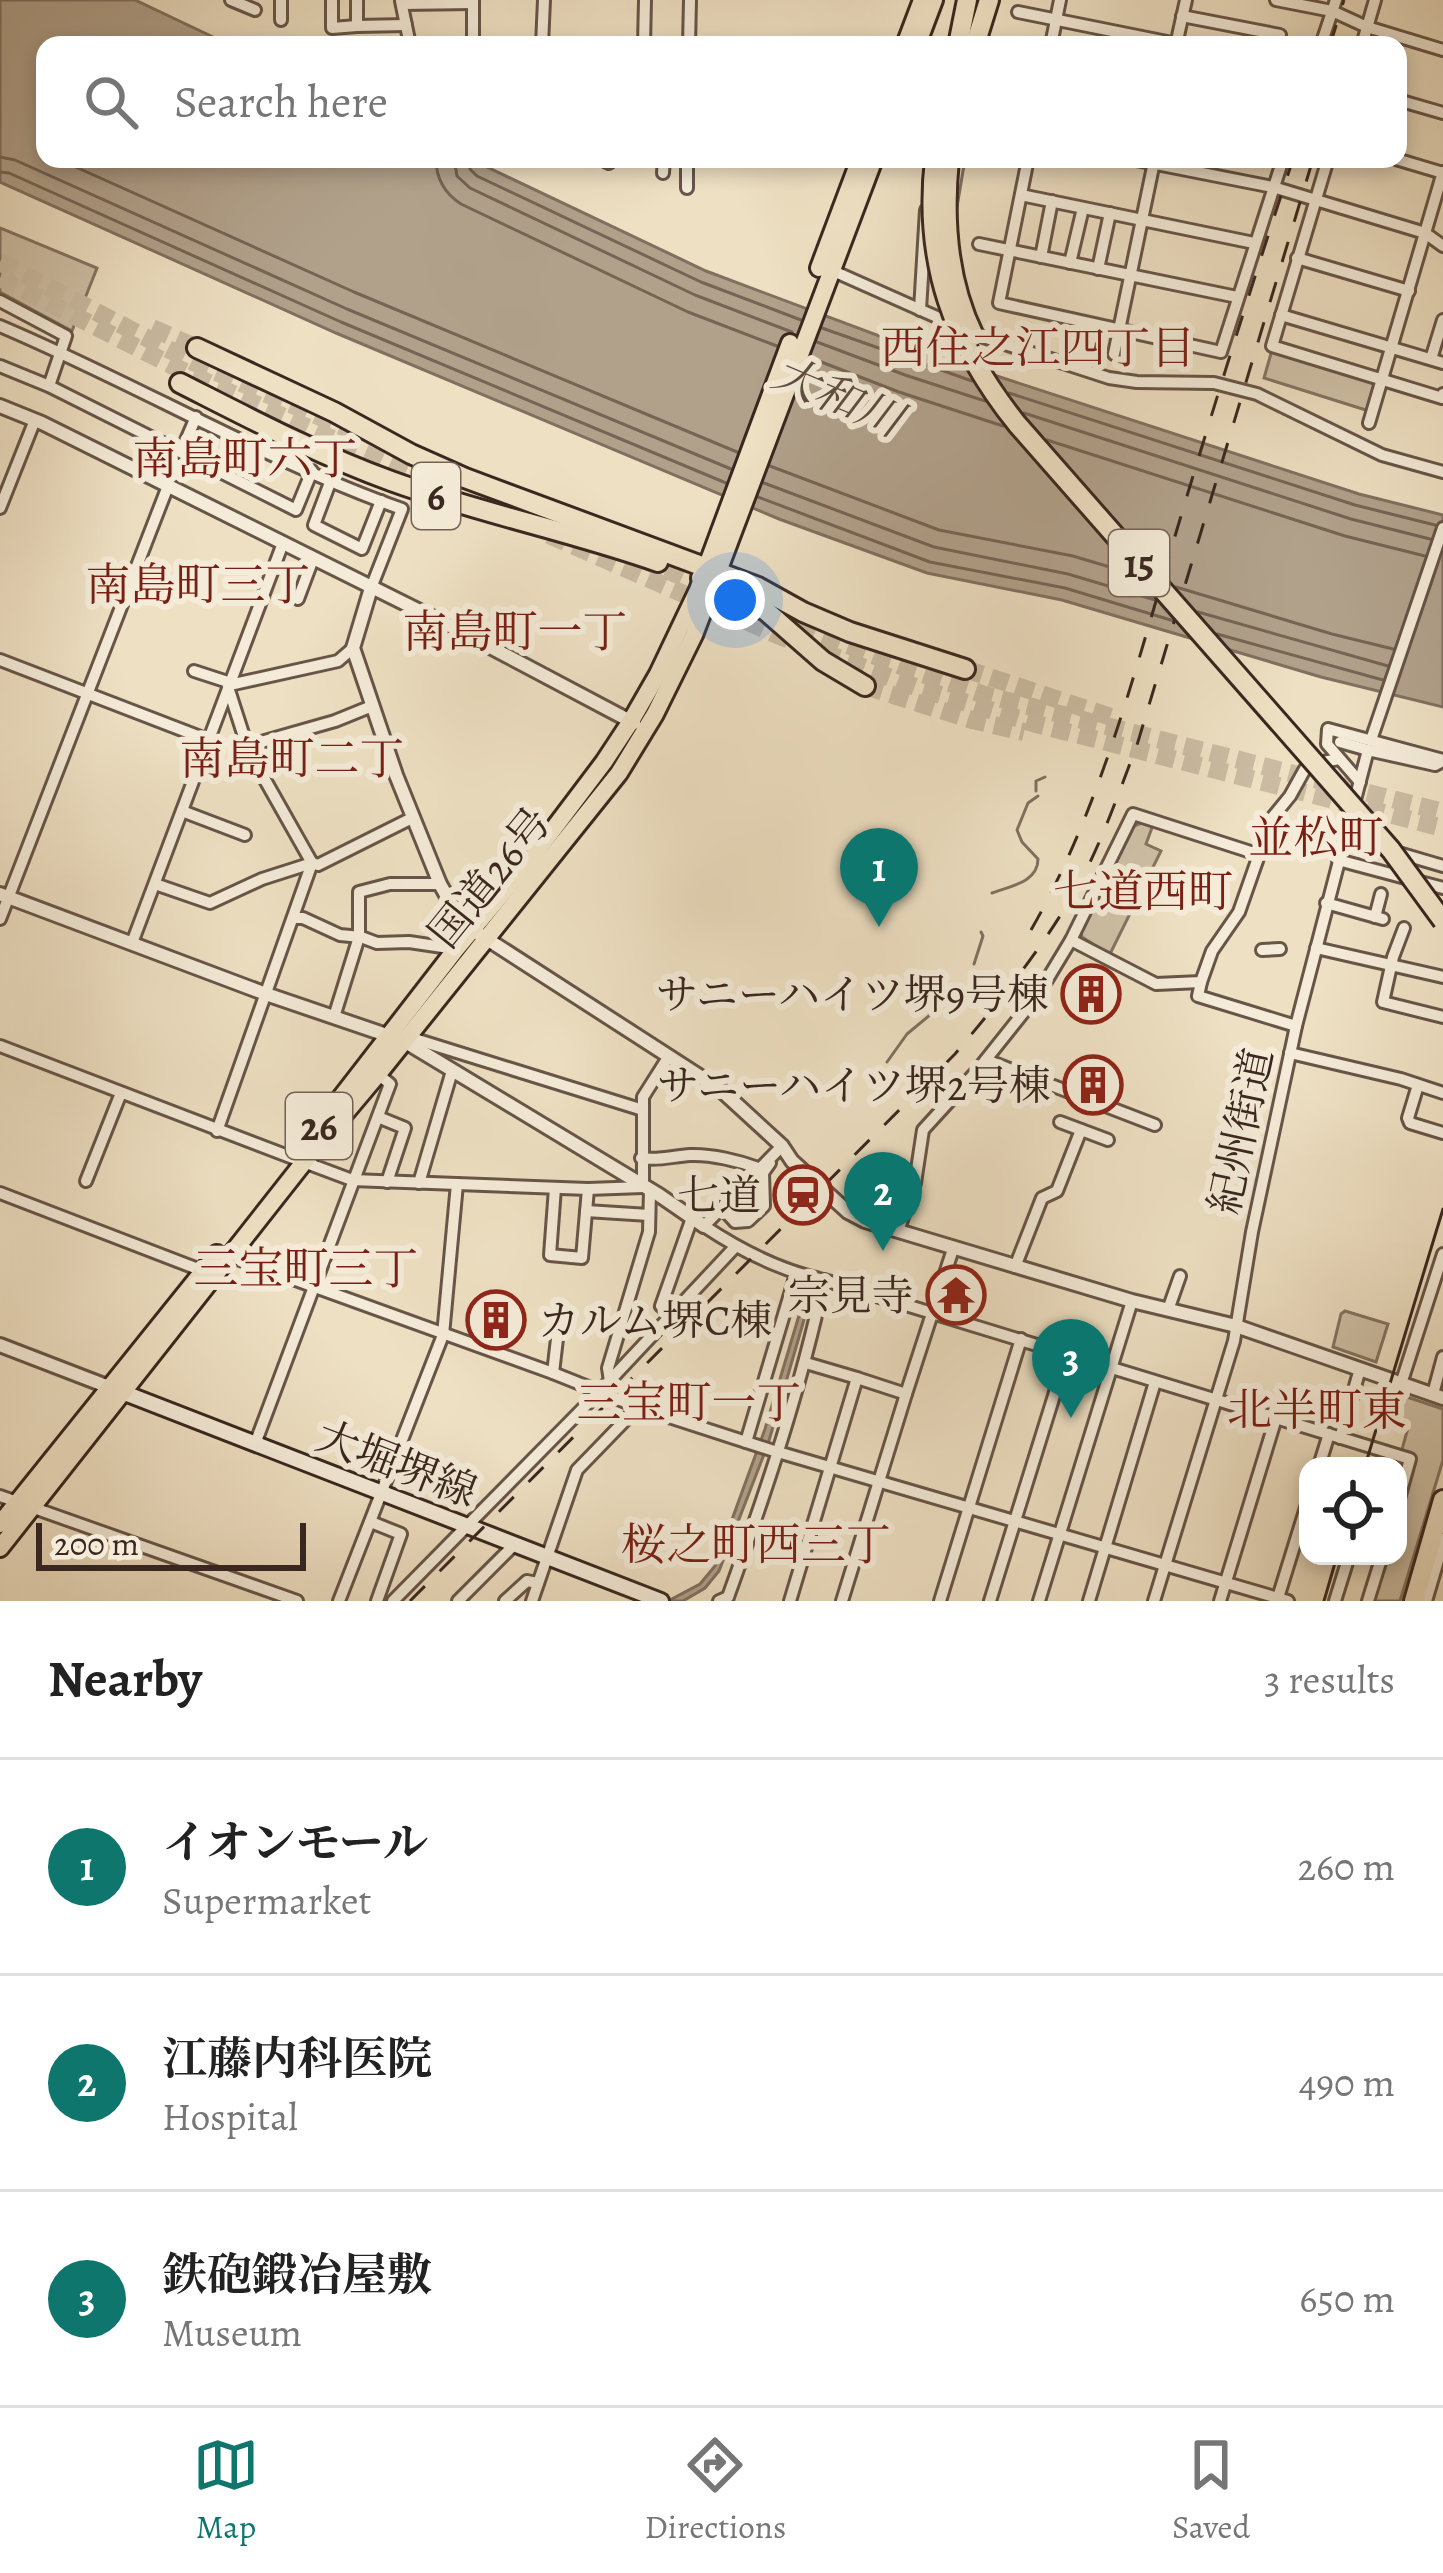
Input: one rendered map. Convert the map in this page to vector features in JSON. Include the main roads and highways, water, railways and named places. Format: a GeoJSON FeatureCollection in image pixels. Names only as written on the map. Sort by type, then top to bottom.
{"type":"FeatureCollection","features":[{"type":"Feature","properties":{"kind":"highway"},"geometry":{"type":"LineString","coordinates":[[908,36],[922,0]]}},
{"type":"Feature","properties":{"kind":"highway"},"geometry":{"type":"LineString","coordinates":[[920,36],[934,0]]}},
{"type":"Feature","properties":{"kind":"highway"},"geometry":{"type":"LineString","coordinates":[[957,36],[964,0]]}},
{"type":"Feature","properties":{"kind":"highway"},"geometry":{"type":"LineString","coordinates":[[974,36],[979,0]]}},
{"type":"Feature","properties":{"kind":"highway"},"geometry":{"type":"LineString","coordinates":[[976,36],[989,0]]}},
{"type":"Feature","properties":{"kind":"highway","name":"国道26号"},"geometry":{"type":"LineString","coordinates":[[0,1524],[229,1256],[299,1160],[480,934],[619,773],[658,674],[710,575],[857,168]]}},
{"type":"Feature","properties":{"kind":"highway","name":"国道26号"},"geometry":{"type":"LineString","coordinates":[[823,272],[870,168]]}},
{"type":"Feature","properties":{"kind":"highway","name":"15"},"geometry":{"type":"LineString","coordinates":[[934,168],[932,218],[941,280],[951,316],[985,382],[1391,850],[1443,921]]}},
{"type":"Feature","properties":{"kind":"highway","name":"15"},"geometry":{"type":"LineString","coordinates":[[949,168],[946,215],[955,283],[970,327],[1003,386],[1399,841],[1443,900]]}},
{"type":"Feature","properties":{"kind":"highway","name":"6"},"geometry":{"type":"LineString","coordinates":[[197,348],[465,478],[710,575]]}},
{"type":"Feature","properties":{"kind":"highway","name":"6"},"geometry":{"type":"LineString","coordinates":[[181,383],[387,480],[710,575]]}},
{"type":"Feature","properties":{"kind":"highway"},"geometry":{"type":"LineString","coordinates":[[710,575],[758,587],[850,632],[964,669]]}},
{"type":"Feature","properties":{"kind":"highway"},"geometry":{"type":"LineString","coordinates":[[710,575],[766,611],[823,662],[866,686]]}},
{"type":"Feature","properties":{"kind":"highway","name":"国道26号"},"geometry":{"type":"LineString","coordinates":[[117,1390],[203,1271],[378,1074],[456,949],[480,934]]}},
{"type":"Feature","properties":{"kind":"highway"},"geometry":{"type":"LineString","coordinates":[[1413,1601],[1443,1497]]}},
{"type":"Feature","properties":{"kind":"highway","name":"国道26号"},"geometry":{"type":"LineString","coordinates":[[0,1548],[16,1502]]}},
{"type":"Feature","properties":{"kind":"highway"},"geometry":{"type":"LineString","coordinates":[[1424,1601],[1443,1537]]}},
{"type":"Feature","properties":{"kind":"main road","name":"大堀堺線"},"geometry":{"type":"LineString","coordinates":[[117,1390],[660,1600]]}},
{"type":"Feature","properties":{"kind":"water","name":"大和川"},"geometry":{"type":"Polygon","coordinates":[[[0,0],[135,0],[211,36],[36,36],[36,168],[489,168],[706,271],[914,349],[1359,494],[1443,515],[1443,707],[1321,677],[1062,600],[927,573],[779,519],[336,333],[0,182],[0,0]]]}},
{"type":"Feature","properties":{"kind":"water"},"geometry":{"type":"Polygon","coordinates":[[[806,1292],[810,1299],[768,1444],[719,1571],[705,1588],[683,1601],[668,1601],[700,1584],[715,1566],[765,1429],[806,1292]]]}},
{"type":"Feature","properties":{"kind":"waterway"},"geometry":{"type":"LineString","coordinates":[[956,213],[964,168]]}},
{"type":"Feature","properties":{"kind":"waterway"},"geometry":{"type":"LineString","coordinates":[[1036,791],[1036,781],[1045,777]]}},
{"type":"Feature","properties":{"kind":"waterway"},"geometry":{"type":"LineString","coordinates":[[992,893],[1022,882],[1037,867],[1038,859],[1017,830],[1028,803],[1038,796]]}},
{"type":"Feature","properties":{"kind":"waterway"},"geometry":{"type":"LineString","coordinates":[[974,964],[981,932]]}},
{"type":"Feature","properties":{"kind":"waterway"},"geometry":{"type":"LineString","coordinates":[[887,1062],[907,1034],[942,1005]]}},
{"type":"Feature","properties":{"kind":"tunnel"},"geometry":{"type":"LineString","coordinates":[[0,262],[193,362],[364,436]]}},
{"type":"Feature","properties":{"kind":"tunnel"},"geometry":{"type":"LineString","coordinates":[[0,278],[187,373],[463,498]]}},
{"type":"Feature","properties":{"kind":"tunnel"},"geometry":{"type":"LineString","coordinates":[[152,328],[197,348]]}},
{"type":"Feature","properties":{"kind":"tunnel"},"geometry":{"type":"LineString","coordinates":[[549,535],[782,637],[918,688],[1036,724],[1443,828]]}},
{"type":"Feature","properties":{"kind":"tunnel"},"geometry":{"type":"LineString","coordinates":[[641,559],[715,591]]}},
{"type":"Feature","properties":{"kind":"tunnel"},"geometry":{"type":"LineString","coordinates":[[773,616],[985,695],[1443,812]]}},
{"type":"Feature","properties":{"kind":"tunnel"},"geometry":{"type":"LineString","coordinates":[[965,669],[1114,718]]}},
{"type":"Feature","properties":{"kind":"tunnel"},"geometry":{"type":"LineString","coordinates":[[865,686],[1024,732]]}},
{"type":"Feature","properties":{"kind":"tram line"},"geometry":{"type":"LineString","coordinates":[[1368,1457],[1443,1209]]}},
{"type":"Feature","properties":{"kind":"tram line"},"geometry":{"type":"LineString","coordinates":[[1324,1601],[1334,1565]]}},
{"type":"Feature","properties":{"kind":"railway"},"geometry":{"type":"LineString","coordinates":[[1333,36],[1344,0]]}},
{"type":"Feature","properties":{"kind":"railway"},"geometry":{"type":"LineString","coordinates":[[1031,930],[1076,840],[1111,746],[1290,168]]}},
{"type":"Feature","properties":{"kind":"railway"},"geometry":{"type":"LineString","coordinates":[[410,1601],[955,1054],[1058,919],[1099,843],[1137,745],[1310,168]]}},
{"type":"Feature","properties":{"kind":"place","name":"イオンモール"},"geometry":{"type":"Point","coordinates":[879,927]}},
{"type":"Feature","properties":{"kind":"place","name":"サニーハイツ堺9号棟"},"geometry":{"type":"Point","coordinates":[1091,994]}},
{"type":"Feature","properties":{"kind":"place","name":"サニーハイツ堺2号棟"},"geometry":{"type":"Point","coordinates":[1093,1085]}},
{"type":"Feature","properties":{"kind":"place","name":"七道"},"geometry":{"type":"Point","coordinates":[803,1195]}},
{"type":"Feature","properties":{"kind":"place","name":"江藤内科医院"},"geometry":{"type":"Point","coordinates":[883,1251]}},
{"type":"Feature","properties":{"kind":"place","name":"宗見寺"},"geometry":{"type":"Point","coordinates":[956,1295]}},
{"type":"Feature","properties":{"kind":"place","name":"カルム堺C棟"},"geometry":{"type":"Point","coordinates":[496,1320]}},
{"type":"Feature","properties":{"kind":"place","name":"鉄砲鍛冶屋敷"},"geometry":{"type":"Point","coordinates":[1071,1418]}},
{"type":"Feature","properties":{"kind":"district","name":"西住之江四丁目"},"geometry":{"type":"Point","coordinates":[1038,347]}},
{"type":"Feature","properties":{"kind":"district","name":"南島町六丁"},"geometry":{"type":"Point","coordinates":[245,458]}},
{"type":"Feature","properties":{"kind":"district","name":"南島町三丁"},"geometry":{"type":"Point","coordinates":[198,584]}},
{"type":"Feature","properties":{"kind":"district","name":"南島町一丁"},"geometry":{"type":"Point","coordinates":[515,631]}},
{"type":"Feature","properties":{"kind":"district","name":"南島町二丁"},"geometry":{"type":"Point","coordinates":[292,758]}},
{"type":"Feature","properties":{"kind":"district","name":"並松町"},"geometry":{"type":"Point","coordinates":[1316,837]}},
{"type":"Feature","properties":{"kind":"district","name":"七道西町"},"geometry":{"type":"Point","coordinates":[1143,891]}},
{"type":"Feature","properties":{"kind":"district","name":"三宝町三丁"},"geometry":{"type":"Point","coordinates":[306,1268]}},
{"type":"Feature","properties":{"kind":"district","name":"三宝町一丁"},"geometry":{"type":"Point","coordinates":[689,1402]}},
{"type":"Feature","properties":{"kind":"district","name":"北半町東"},"geometry":{"type":"Point","coordinates":[1317,1409]}},
{"type":"Feature","properties":{"kind":"district","name":"桜之町西三丁"},"geometry":{"type":"Point","coordinates":[756,1544]}}]}
